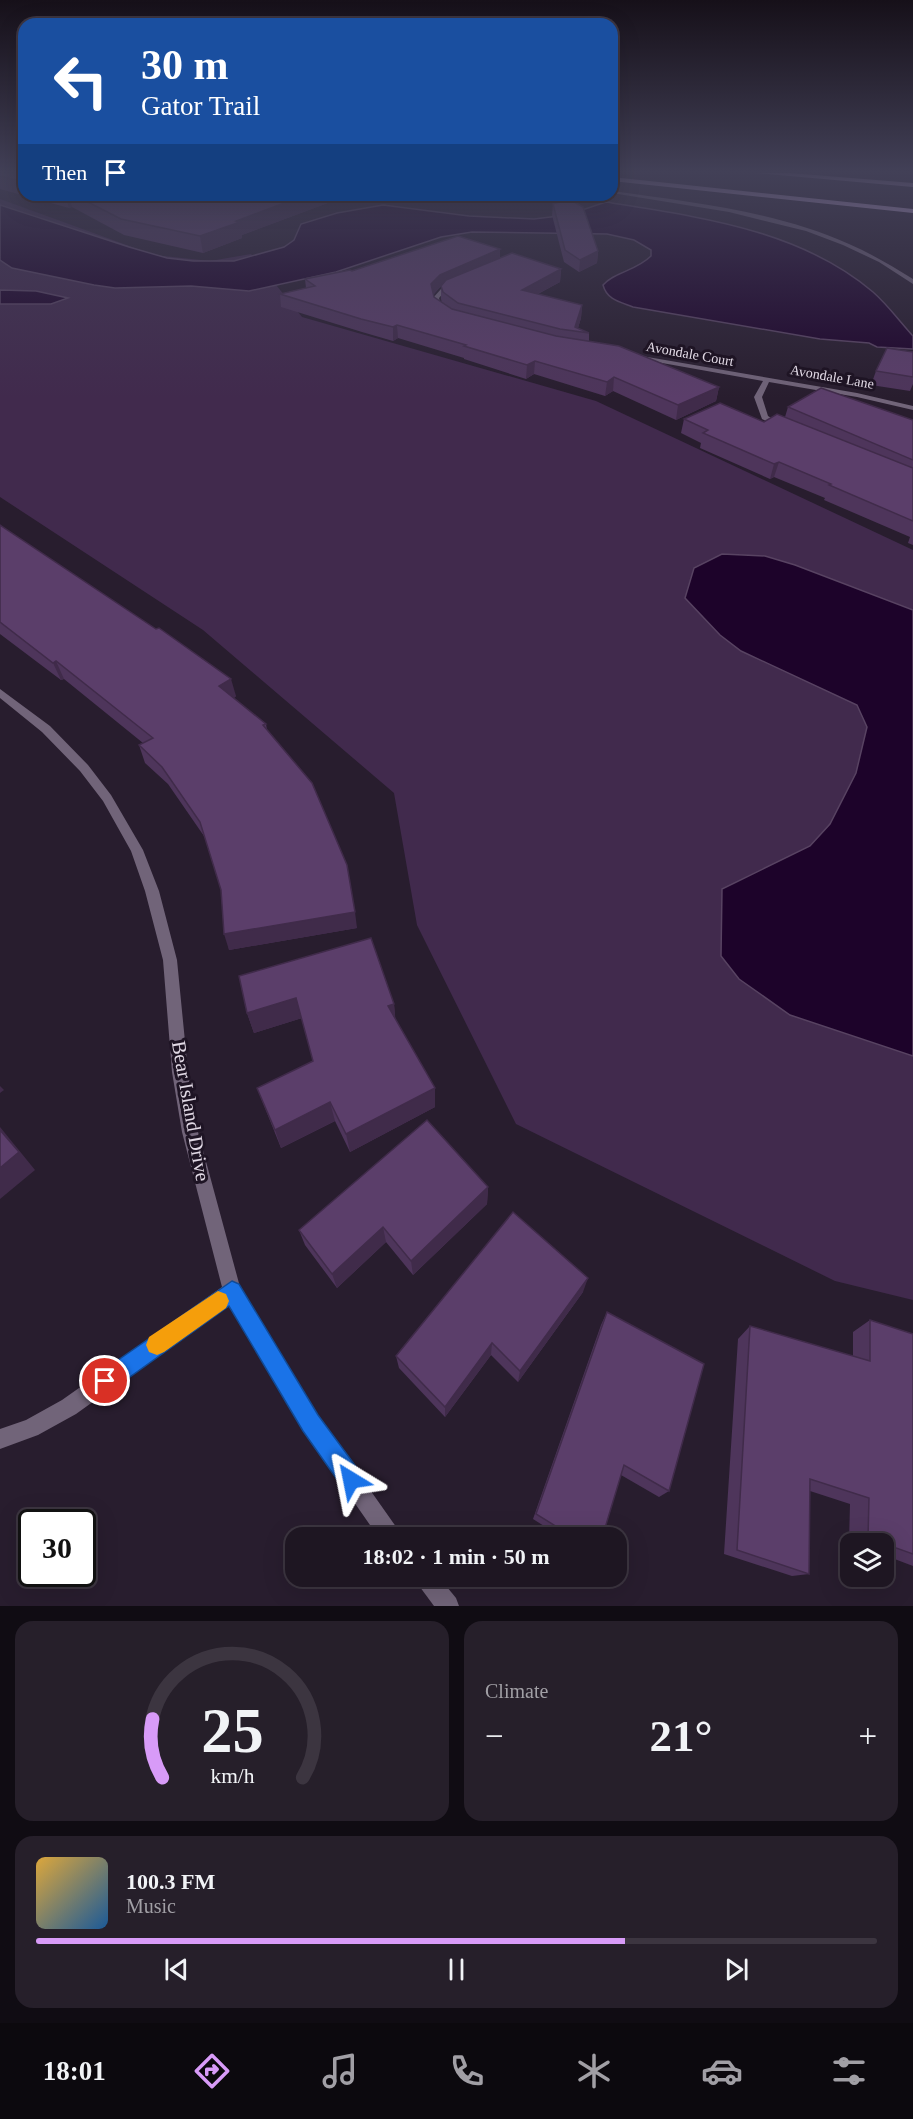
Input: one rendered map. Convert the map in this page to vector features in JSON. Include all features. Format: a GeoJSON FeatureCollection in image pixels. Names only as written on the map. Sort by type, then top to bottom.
{"type":"FeatureCollection","features":[{"type":"Feature","properties":{"kind":"street"},"geometry":{"type":"LineString","coordinates":[[849,248],[913,282]]}},
{"type":"Feature","properties":{"kind":"street"},"geometry":{"type":"LineString","coordinates":[[447,315],[438,307],[436,298],[442,290],[458,283]]}},
{"type":"Feature","properties":{"kind":"street","name":"Avondale Court"},"geometry":{"type":"LineString","coordinates":[[628,356],[767,379]]}},
{"type":"Feature","properties":{"kind":"street"},"geometry":{"type":"LineString","coordinates":[[767,379],[758,397],[765,417],[785,429]]}},
{"type":"Feature","properties":{"kind":"street","name":"Avondale Lane"},"geometry":{"type":"LineString","coordinates":[[767,379],[891,402],[913,410]]}},
{"type":"Feature","properties":{"kind":"street","name":"Bear Island Drive"},"geometry":{"type":"LineString","coordinates":[[0,693],[46,729],[84,768],[107,798],[137,850],[152,891],[170,960],[180,1072],[190,1132],[232,1291],[311,1423],[384,1527]]}},
{"type":"Feature","properties":{"kind":"street"},"geometry":{"type":"LineString","coordinates":[[0,1439],[31,1428],[69,1407],[232,1291]]}},
{"type":"Feature","properties":{"kind":"street"},"geometry":{"type":"LineString","coordinates":[[433,1587],[448,1606]]}},
{"type":"Feature","properties":{"kind":"shaded area"},"geometry":{"type":"Polygon","coordinates":[[[0,248],[135,248],[154,255],[210,261],[251,254],[302,317],[596,401],[913,550],[913,1300],[835,1281],[516,1124],[417,925],[394,793],[203,630],[0,497],[0,248]]]}},
{"type":"Feature","properties":{"kind":"shaded area"},"geometry":{"type":"Polygon","coordinates":[[[0,248],[132,248],[167,258],[193,261],[234,261],[281,248],[408,248],[336,272],[249,291],[191,286],[115,288],[94,285],[12,268],[0,260],[0,248]]]}},
{"type":"Feature","properties":{"kind":"shaded area"},"geometry":{"type":"Polygon","coordinates":[[[648,248],[800,248],[844,271],[873,292],[913,336],[913,349],[877,347],[869,343],[820,339],[633,307],[611,297],[603,285],[613,277],[645,261],[651,256],[651,250],[648,248]]]}},
{"type":"Feature","properties":{"kind":"shaded area"},"geometry":{"type":"Polygon","coordinates":[[[0,290],[36,291],[68,298],[51,304],[0,304],[0,290]]]}},
{"type":"Feature","properties":{"kind":"shaded area"},"geometry":{"type":"Polygon","coordinates":[[[722,554],[765,556],[795,565],[913,610],[913,1056],[790,1015],[739,979],[721,956],[722,889],[810,846],[830,824],[856,773],[867,727],[857,705],[741,651],[720,635],[685,598],[694,568],[722,554]]]}},
{"type":"Feature","properties":{"kind":"building"},"geometry":{"type":"Polygon","coordinates":[[[422,248],[500,249],[440,275],[431,284],[434,297],[452,309],[556,336],[619,346],[719,387],[678,405],[614,377],[607,382],[535,361],[527,365],[397,325],[393,327],[361,319],[280,294],[315,286],[305,279],[352,271],[422,248]]]}},
{"type":"Feature","properties":{"kind":"building"},"geometry":{"type":"Polygon","coordinates":[[[564,248],[597,248],[598,251],[580,260],[564,248]]]}},
{"type":"Feature","properties":{"kind":"building"},"geometry":{"type":"Polygon","coordinates":[[[512,253],[561,269],[522,290],[582,305],[575,327],[589,333],[560,329],[458,303],[443,292],[441,286],[446,280],[512,253]]]}},
{"type":"Feature","properties":{"kind":"building"},"geometry":{"type":"Polygon","coordinates":[[[887,348],[913,352],[913,377],[876,371],[887,348]]]}},
{"type":"Feature","properties":{"kind":"building"},"geometry":{"type":"Polygon","coordinates":[[[821,388],[913,420],[913,460],[788,407],[821,388]]]}},
{"type":"Feature","properties":{"kind":"building"},"geometry":{"type":"Polygon","coordinates":[[[720,403],[764,422],[777,414],[913,468],[913,521],[779,462],[774,464],[703,433],[708,430],[684,419],[720,403]]]}},
{"type":"Feature","properties":{"kind":"building"},"geometry":{"type":"Polygon","coordinates":[[[0,525],[156,629],[159,628],[231,679],[219,686],[266,724],[263,725],[312,783],[347,865],[355,912],[224,934],[221,890],[200,822],[162,767],[139,745],[153,738],[56,661],[53,663],[0,622],[0,525]]]}},
{"type":"Feature","properties":{"kind":"building"},"geometry":{"type":"Polygon","coordinates":[[[371,938],[394,1004],[388,1006],[435,1088],[346,1134],[330,1102],[275,1130],[257,1088],[313,1061],[296,998],[247,1013],[239,976],[371,938]]]}},
{"type":"Feature","properties":{"kind":"building"},"geometry":{"type":"Polygon","coordinates":[[[427,1120],[488,1187],[411,1261],[383,1227],[332,1274],[299,1230],[427,1120]]]}},
{"type":"Feature","properties":{"kind":"building"},"geometry":{"type":"Polygon","coordinates":[[[0,1130],[19,1152],[0,1168],[0,1130]]]}},
{"type":"Feature","properties":{"kind":"building"},"geometry":{"type":"Polygon","coordinates":[[[513,1212],[588,1278],[520,1371],[492,1343],[445,1407],[396,1356],[513,1212]]]}},
{"type":"Feature","properties":{"kind":"building"},"geometry":{"type":"Polygon","coordinates":[[[607,1312],[704,1364],[669,1491],[624,1465],[605,1527],[557,1527],[536,1514],[607,1312]]]}},
{"type":"Feature","properties":{"kind":"building"},"geometry":{"type":"Polygon","coordinates":[[[870,1320],[913,1334],[913,1554],[894,1547],[894,1533],[868,1533],[869,1498],[810,1479],[809,1574],[737,1550],[750,1326],[870,1361],[870,1320]]]}},
{"type":"Feature","properties":{"kind":"slow traffic"},"geometry":{"type":"LineString","coordinates":[[157,1345],[218,1301]]}},
{"type":"Feature","properties":{"kind":"route"},"geometry":{"type":"LineString","coordinates":[[105,1381],[232,1291],[311,1423],[351,1480]]}}]}
